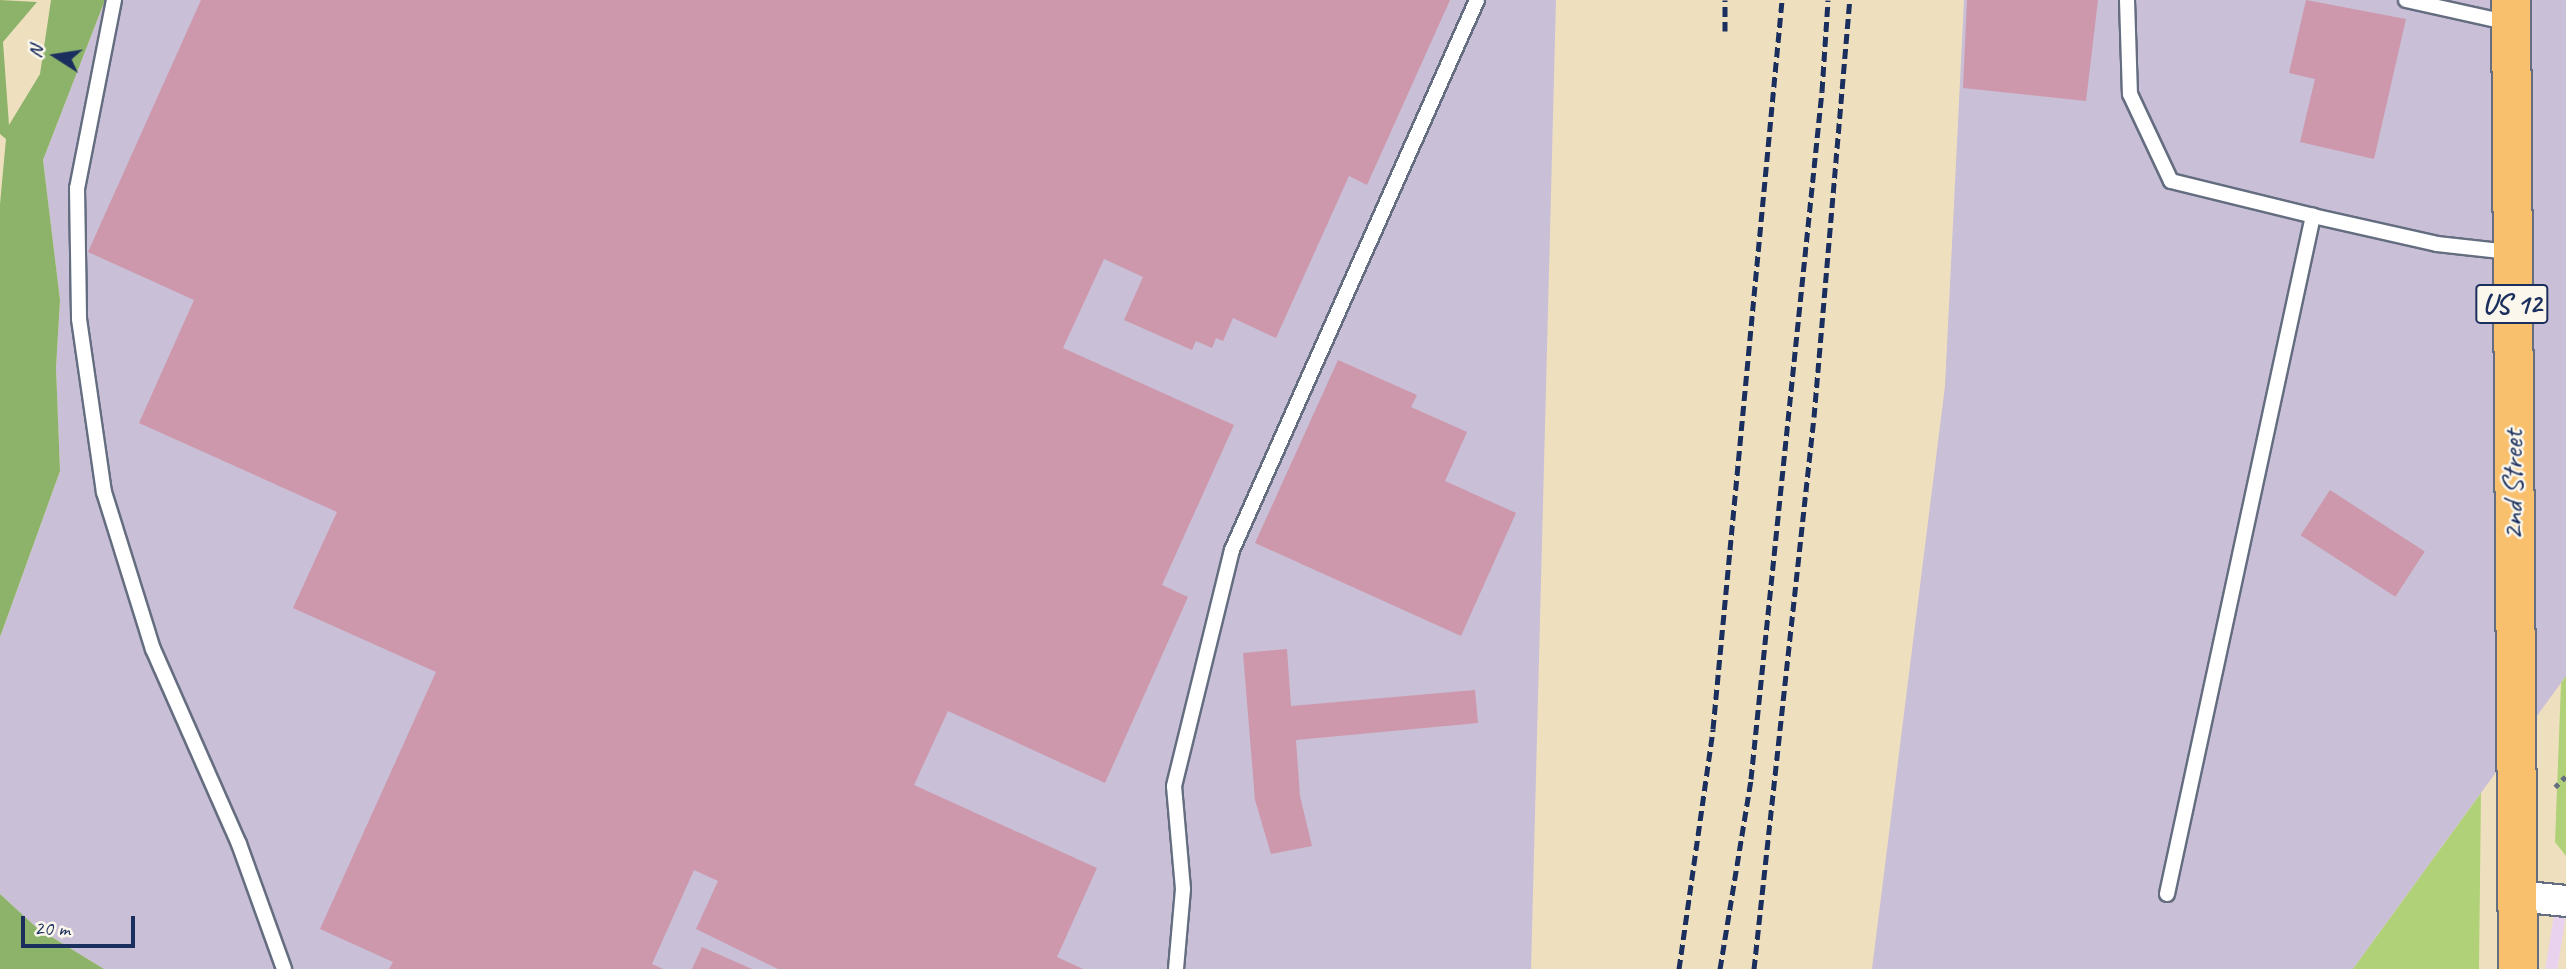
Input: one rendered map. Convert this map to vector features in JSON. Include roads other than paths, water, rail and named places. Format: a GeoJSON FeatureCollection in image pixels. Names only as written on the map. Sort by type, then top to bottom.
{"type":"FeatureCollection","features":[{"type":"Feature","properties":{"kind":"main road","name":"2nd Street"},"geometry":{"type":"LineString","coordinates":[[2511,11],[2518,969]]}},
{"type":"Feature","properties":{"kind":"street"},"geometry":{"type":"LineString","coordinates":[[2517,896],[2566,901]]}},
{"type":"Feature","properties":{"kind":"lane"},"geometry":{"type":"LineString","coordinates":[[114,0],[77,188],[79,319],[104,492],[153,649],[239,844],[284,969]]}},
{"type":"Feature","properties":{"kind":"lane"},"geometry":{"type":"LineString","coordinates":[[1176,969],[1183,889],[1174,786],[1232,550],[1477,0]]}},
{"type":"Feature","properties":{"kind":"lane"},"geometry":{"type":"LineString","coordinates":[[2127,0],[2130,94],[2171,181],[2437,244],[2511,252]]}},
{"type":"Feature","properties":{"kind":"lane"},"geometry":{"type":"LineString","coordinates":[[2406,0],[2511,11]]}},
{"type":"Feature","properties":{"kind":"lane"},"geometry":{"type":"LineString","coordinates":[[2167,894],[2313,216]]}},
{"type":"Feature","properties":{"kind":"railway"},"geometry":{"type":"LineString","coordinates":[[1725,0],[1725,31]]}},
{"type":"Feature","properties":{"kind":"railway"},"geometry":{"type":"LineString","coordinates":[[1679,969],[1713,729],[1782,0]]}},
{"type":"Feature","properties":{"kind":"railway"},"geometry":{"type":"LineString","coordinates":[[1720,969],[1751,779],[1822,91],[1828,0]]}},
{"type":"Feature","properties":{"kind":"railway"},"geometry":{"type":"LineString","coordinates":[[1754,969],[1814,417],[1850,0]]}}]}
